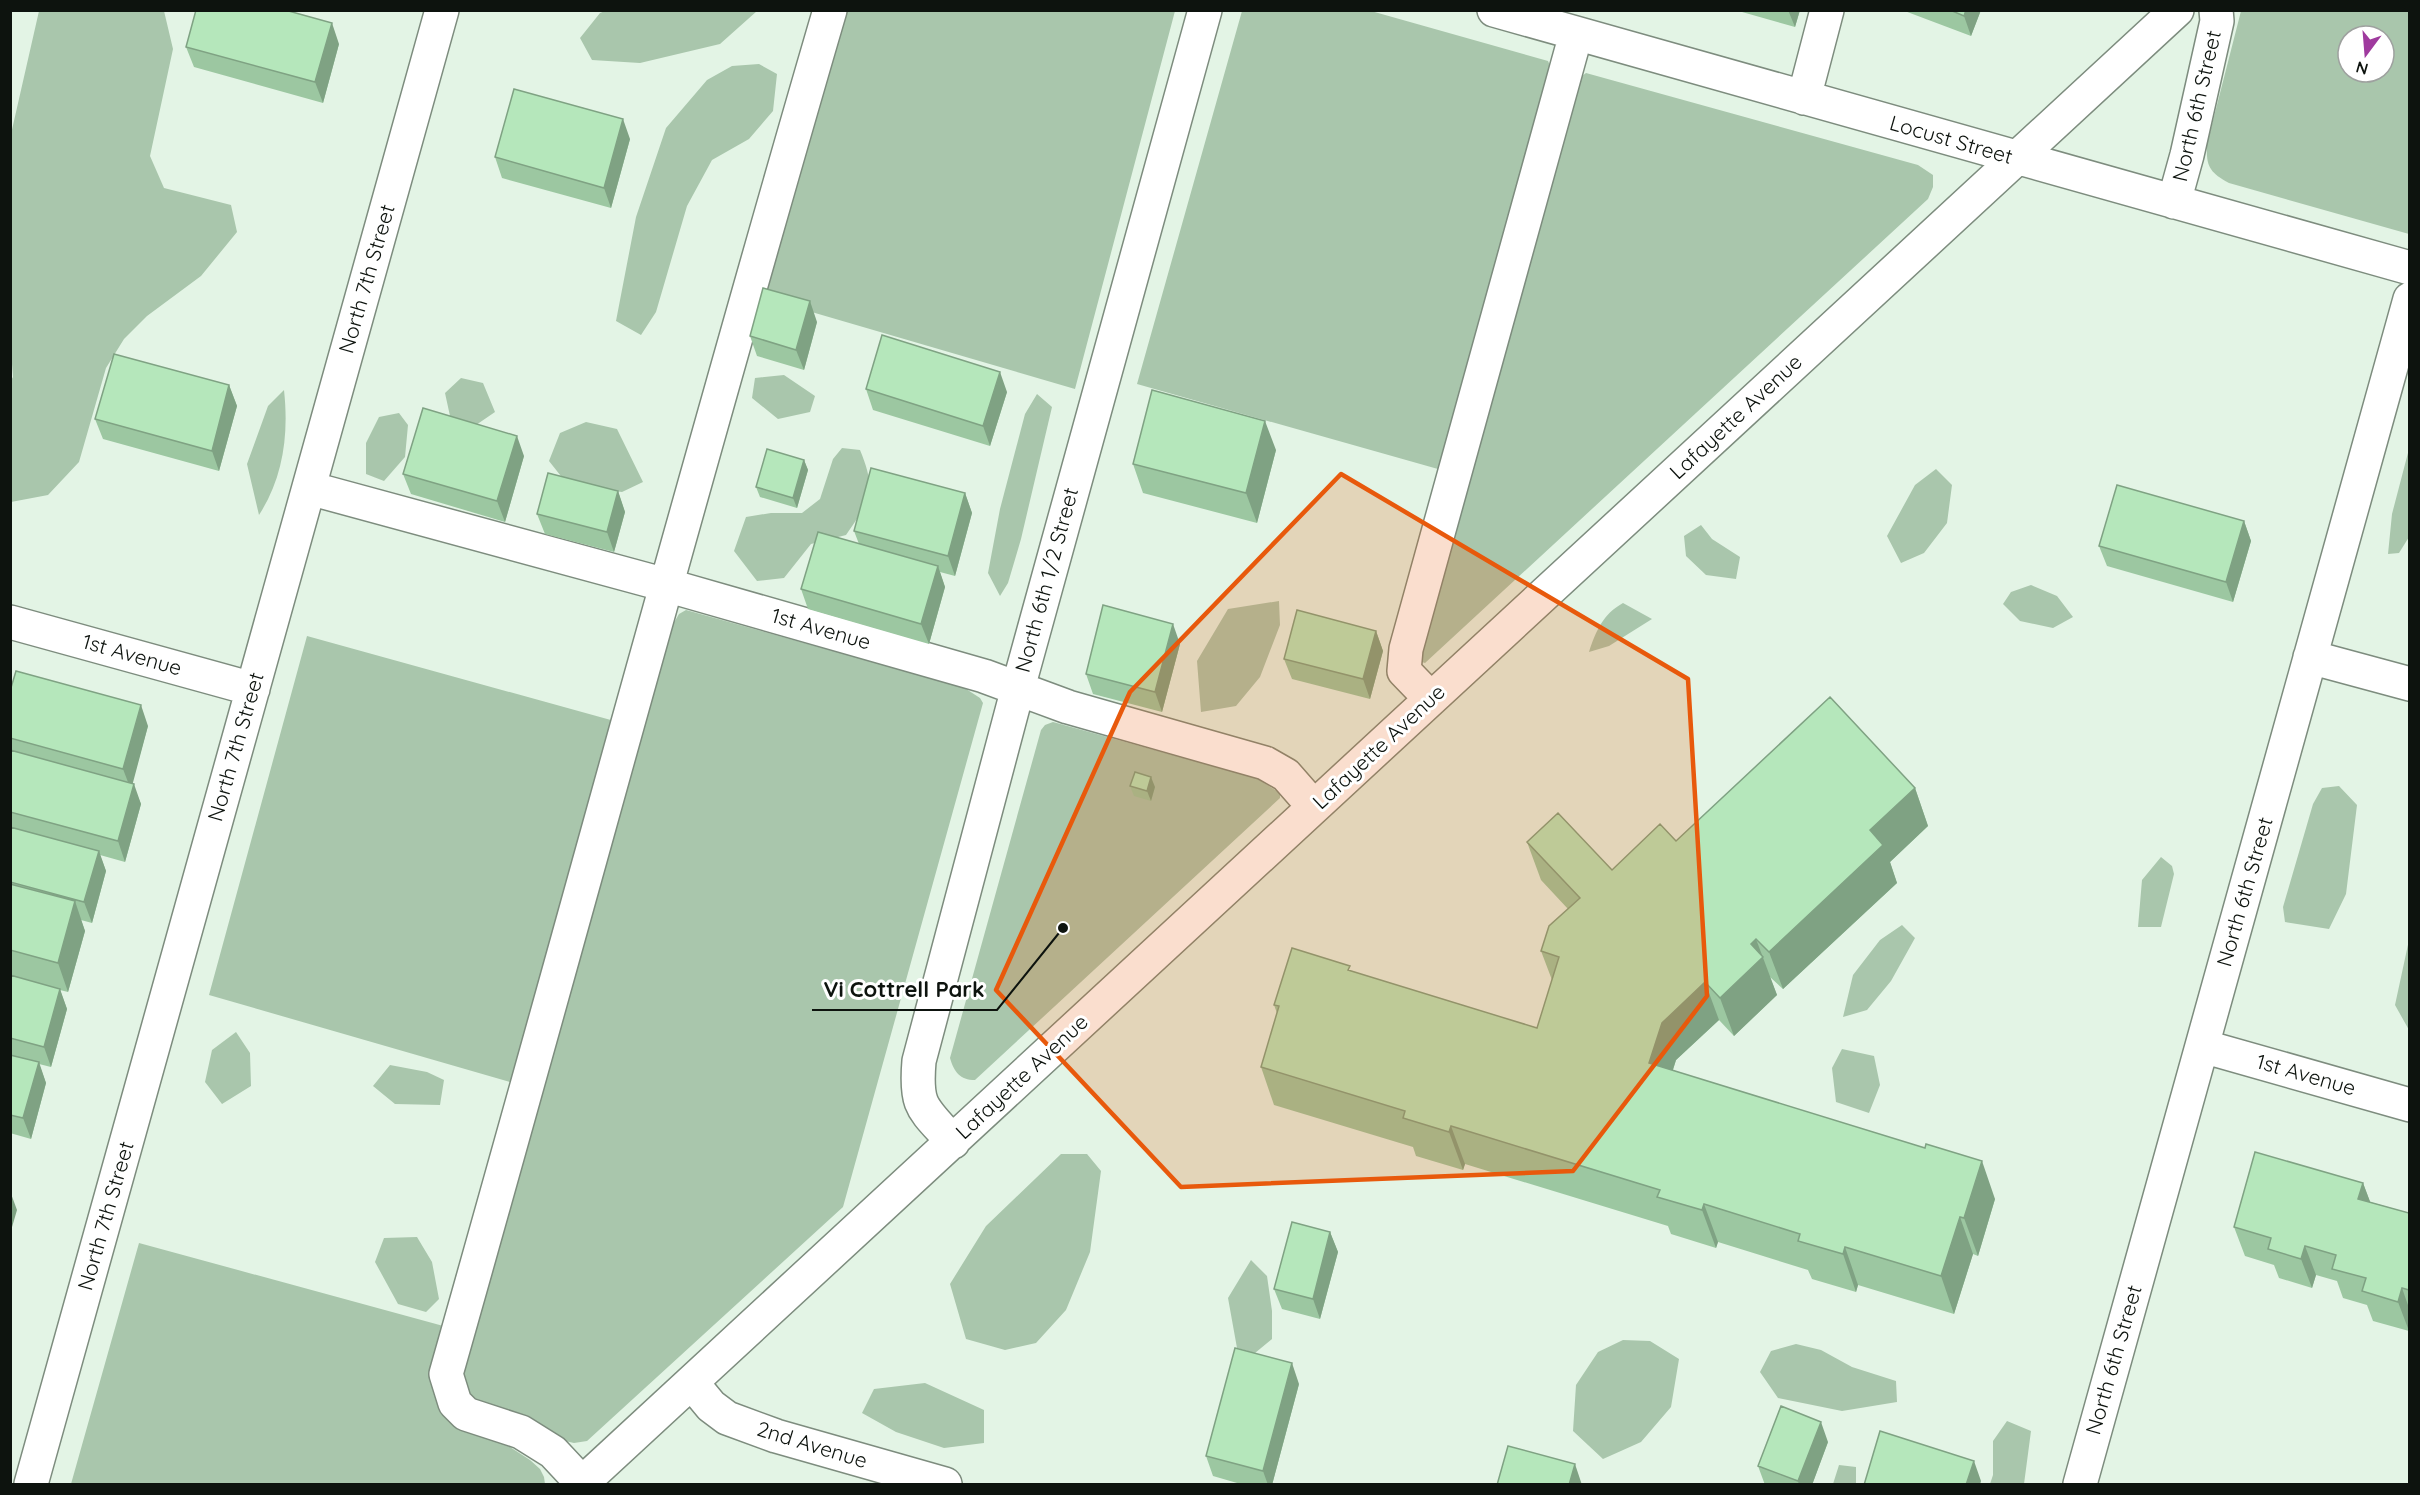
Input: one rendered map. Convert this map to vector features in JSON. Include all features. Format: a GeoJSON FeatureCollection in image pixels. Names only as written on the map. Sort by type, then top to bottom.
{"type":"FeatureCollection","features":[{"type":"Feature","properties":{"kind":"street","name":"North 7th Street"},"geometry":{"type":"LineString","coordinates":[[31,1485],[442,10]]}},
{"type":"Feature","properties":{"kind":"street"},"geometry":{"type":"LineString","coordinates":[[581,1484],[553,1452],[521,1432],[466,1413],[455,1403],[446,1374],[580,902],[666,585],[830,10]]}},
{"type":"Feature","properties":{"kind":"street","name":"North 6th 1/2 Street"},"geometry":{"type":"LineString","coordinates":[[953,1142],[922,1107],[916,1088],[919,1061],[1018,688],[1205,10]]}},
{"type":"Feature","properties":{"kind":"street","name":"Locust Street"},"geometry":{"type":"LineString","coordinates":[[1494,10],[2409,268]]}},
{"type":"Feature","properties":{"kind":"street"},"geometry":{"type":"LineString","coordinates":[[1804,98],[1827,10]]}},
{"type":"Feature","properties":{"kind":"street","name":"Lafayette Avenue"},"geometry":{"type":"LineString","coordinates":[[581,1484],[2177,10]]}},
{"type":"Feature","properties":{"kind":"street","name":"North 6th Street"},"geometry":{"type":"LineString","coordinates":[[2174,202],[2214,32],[2216,10]]}},
{"type":"Feature","properties":{"kind":"street"},"geometry":{"type":"LineString","coordinates":[[1431,699],[1404,671],[1406,649],[1576,34]]}},
{"type":"Feature","properties":{"kind":"street","name":"North 6th Street"},"geometry":{"type":"LineString","coordinates":[[2080,1485],[2409,299]]}},
{"type":"Feature","properties":{"kind":"street","name":"1st Avenue"},"geometry":{"type":"LineString","coordinates":[[309,488],[666,585],[984,676],[1068,707],[1265,763],[1286,775],[1314,807]]}},
{"type":"Feature","properties":{"kind":"street","name":"1st Avenue"},"geometry":{"type":"LineString","coordinates":[[10,622],[253,689]]}},
{"type":"Feature","properties":{"kind":"street"},"geometry":{"type":"LineString","coordinates":[[2310,657],[2409,684]]}},
{"type":"Feature","properties":{"kind":"street","name":"1st Avenue"},"geometry":{"type":"LineString","coordinates":[[2202,1046],[2409,1105]]}},
{"type":"Feature","properties":{"kind":"street","name":"2nd Avenue"},"geometry":{"type":"LineString","coordinates":[[692,1383],[711,1406],[727,1418],[776,1436],[945,1485]]}},
{"type":"Feature","properties":{"kind":"highlighted area"},"geometry":{"type":"Polygon","coordinates":[[[1341,474],[1688,679],[1707,996],[1573,1171],[1181,1187],[996,990],[1130,692],[1341,474]]]}},
{"type":"Feature","properties":{"kind":"green space"},"geometry":{"type":"Polygon","coordinates":[[[39,11],[164,11],[173,49],[150,156],[164,188],[231,205],[237,232],[201,276],[147,316],[124,339],[106,368],[79,462],[48,495],[11,502],[10,382],[13,377],[10,338],[11,134],[39,11]]]}},
{"type":"Feature","properties":{"kind":"green space"},"geometry":{"type":"Polygon","coordinates":[[[605,11],[757,11],[720,44],[640,63],[592,60],[580,38],[600,13],[605,11]]]}},
{"type":"Feature","properties":{"kind":"green space"},"geometry":{"type":"Polygon","coordinates":[[[840,11],[1175,11],[1075,389],[757,296],[840,11]]]}},
{"type":"Feature","properties":{"kind":"green space"},"geometry":{"type":"Polygon","coordinates":[[[1242,11],[1371,11],[1548,61],[1552,70],[1445,471],[1137,384],[1242,11]]]}},
{"type":"Feature","properties":{"kind":"green space"},"geometry":{"type":"Polygon","coordinates":[[[2241,11],[2409,11],[2409,234],[2229,183],[2213,172],[2207,158],[2207,144],[2241,11]]]}},
{"type":"Feature","properties":{"kind":"green space"},"geometry":{"type":"Polygon","coordinates":[[[759,64],[777,74],[773,111],[749,139],[712,160],[687,206],[656,312],[641,335],[616,321],[636,217],[666,128],[707,80],[732,66],[759,64]]]}},
{"type":"Feature","properties":{"kind":"green space"},"geometry":{"type":"Polygon","coordinates":[[[1586,73],[1918,165],[1933,175],[1933,187],[1928,199],[1425,663],[1416,660],[1577,80],[1586,73]]]}},
{"type":"Feature","properties":{"kind":"green space"},"geometry":{"type":"Polygon","coordinates":[[[784,375],[815,396],[810,412],[778,419],[752,398],[755,378],[784,375]]]}},
{"type":"Feature","properties":{"kind":"green space"},"geometry":{"type":"Polygon","coordinates":[[[461,378],[483,383],[495,412],[476,425],[450,416],[445,393],[461,378]]]}},
{"type":"Feature","properties":{"kind":"green space"},"geometry":{"type":"Polygon","coordinates":[[[284,390],[285,440],[279,471],[259,515],[247,464],[268,406],[284,390]]]}},
{"type":"Feature","properties":{"kind":"green space"},"geometry":{"type":"Polygon","coordinates":[[[1037,394],[1052,407],[1021,539],[1008,583],[1000,596],[988,573],[1000,509],[1025,414],[1037,394]]]}},
{"type":"Feature","properties":{"kind":"green space"},"geometry":{"type":"Polygon","coordinates":[[[399,413],[408,425],[405,457],[384,481],[366,474],[366,443],[379,417],[399,413]]]}},
{"type":"Feature","properties":{"kind":"green space"},"geometry":{"type":"Polygon","coordinates":[[[586,422],[617,429],[643,482],[622,492],[568,485],[549,461],[560,433],[586,422]]]}},
{"type":"Feature","properties":{"kind":"green space"},"geometry":{"type":"Polygon","coordinates":[[[842,448],[860,450],[865,464],[869,486],[861,513],[846,535],[811,544],[784,578],[757,581],[734,551],[746,517],[771,513],[802,513],[820,499],[833,459],[842,448]]]}},
{"type":"Feature","properties":{"kind":"green space"},"geometry":{"type":"Polygon","coordinates":[[[2409,449],[2409,537],[2399,553],[2388,554],[2392,514],[2409,449]]]}},
{"type":"Feature","properties":{"kind":"green space"},"geometry":{"type":"Polygon","coordinates":[[[1936,469],[1952,485],[1947,523],[1924,553],[1901,563],[1887,536],[1915,485],[1936,469]]]}},
{"type":"Feature","properties":{"kind":"green space"},"geometry":{"type":"Polygon","coordinates":[[[1701,525],[1712,539],[1740,557],[1736,579],[1706,575],[1686,556],[1684,536],[1701,525]]]}},
{"type":"Feature","properties":{"kind":"green space"},"geometry":{"type":"Polygon","coordinates":[[[2031,585],[2057,596],[2073,617],[2053,628],[2020,621],[2003,604],[2011,592],[2031,585]]]}},
{"type":"Feature","properties":{"kind":"green space"},"geometry":{"type":"Polygon","coordinates":[[[1279,601],[1280,625],[1260,677],[1236,706],[1201,712],[1197,661],[1228,609],[1279,601]]]}},
{"type":"Feature","properties":{"kind":"green space"},"geometry":{"type":"Polygon","coordinates":[[[1623,603],[1652,619],[1609,646],[1589,652],[1594,637],[1605,618],[1623,603]]]}},
{"type":"Feature","properties":{"kind":"green space"},"geometry":{"type":"Polygon","coordinates":[[[686,610],[963,687],[980,698],[983,703],[843,1207],[587,1441],[574,1443],[561,1440],[471,1402],[463,1377],[469,1339],[672,626],[679,614],[686,610]]]}},
{"type":"Feature","properties":{"kind":"green space"},"geometry":{"type":"Polygon","coordinates":[[[307,636],[618,722],[517,1084],[209,995],[307,636]]]}},
{"type":"Feature","properties":{"kind":"green space"},"geometry":{"type":"Polygon","coordinates":[[[1053,722],[1256,778],[1280,793],[1280,798],[975,1080],[965,1079],[953,1067],[950,1058],[1041,730],[1045,725],[1053,722]]]}},
{"type":"Feature","properties":{"kind":"green space"},"geometry":{"type":"Polygon","coordinates":[[[2339,786],[2357,805],[2346,894],[2329,929],[2285,922],[2283,907],[2313,804],[2322,788],[2339,786]]]}},
{"type":"Feature","properties":{"kind":"green space"},"geometry":{"type":"Polygon","coordinates":[[[2161,857],[2172,866],[2174,874],[2161,927],[2138,927],[2142,880],[2161,857]]]}},
{"type":"Feature","properties":{"kind":"green space"},"geometry":{"type":"Polygon","coordinates":[[[1902,925],[1915,938],[1891,981],[1867,1010],[1843,1017],[1853,975],[1880,940],[1902,925]]]}},
{"type":"Feature","properties":{"kind":"green space"},"geometry":{"type":"Polygon","coordinates":[[[2409,940],[2409,1030],[2395,1005],[2409,940]]]}},
{"type":"Feature","properties":{"kind":"green space"},"geometry":{"type":"Polygon","coordinates":[[[236,1032],[250,1053],[251,1086],[222,1104],[205,1082],[212,1050],[236,1032]]]}},
{"type":"Feature","properties":{"kind":"green space"},"geometry":{"type":"Polygon","coordinates":[[[1842,1049],[1874,1056],[1880,1085],[1869,1113],[1836,1102],[1832,1068],[1842,1049]]]}},
{"type":"Feature","properties":{"kind":"green space"},"geometry":{"type":"Polygon","coordinates":[[[390,1065],[427,1072],[444,1080],[440,1105],[395,1104],[373,1086],[390,1065]]]}},
{"type":"Feature","properties":{"kind":"green space"},"geometry":{"type":"Polygon","coordinates":[[[1061,1154],[1087,1154],[1101,1171],[1090,1252],[1066,1310],[1036,1343],[1005,1350],[966,1339],[950,1284],[986,1226],[1061,1154]]]}},
{"type":"Feature","properties":{"kind":"green space"},"geometry":{"type":"Polygon","coordinates":[[[417,1237],[432,1262],[439,1299],[426,1312],[398,1304],[375,1262],[384,1238],[417,1237]]]}},
{"type":"Feature","properties":{"kind":"green space"},"geometry":{"type":"Polygon","coordinates":[[[139,1243],[447,1327],[481,1428],[530,1460],[540,1469],[545,1484],[71,1484],[139,1243]]]}},
{"type":"Feature","properties":{"kind":"green space"},"geometry":{"type":"Polygon","coordinates":[[[1251,1260],[1267,1276],[1272,1311],[1272,1339],[1255,1353],[1237,1348],[1228,1298],[1251,1260]]]}},
{"type":"Feature","properties":{"kind":"green space"},"geometry":{"type":"Polygon","coordinates":[[[1623,1340],[1650,1341],[1679,1359],[1671,1407],[1641,1442],[1603,1459],[1573,1431],[1576,1385],[1598,1352],[1623,1340]]]}},
{"type":"Feature","properties":{"kind":"green space"},"geometry":{"type":"Polygon","coordinates":[[[1796,1344],[1821,1350],[1852,1367],[1896,1381],[1897,1402],[1842,1411],[1778,1398],[1760,1372],[1771,1351],[1796,1344]]]}},
{"type":"Feature","properties":{"kind":"green space"},"geometry":{"type":"Polygon","coordinates":[[[925,1383],[984,1410],[984,1443],[944,1448],[896,1432],[862,1413],[874,1389],[925,1383]]]}},
{"type":"Feature","properties":{"kind":"green space"},"geometry":{"type":"Polygon","coordinates":[[[2007,1421],[2031,1431],[2024,1484],[1990,1484],[1993,1475],[1993,1441],[2007,1421]]]}},
{"type":"Feature","properties":{"kind":"green space"},"geometry":{"type":"Polygon","coordinates":[[[1839,1465],[1856,1467],[1856,1484],[1833,1484],[1839,1465]]]}},
{"type":"Feature","properties":{"kind":"building"},"geometry":{"type":"Polygon","coordinates":[[[196,10],[285,10],[332,23],[315,82],[186,47],[196,10]]]}},
{"type":"Feature","properties":{"kind":"building"},"geometry":{"type":"Polygon","coordinates":[[[1950,10],[1966,10],[1964,16],[1950,10]]]}},
{"type":"Feature","properties":{"kind":"building"},"geometry":{"type":"Polygon","coordinates":[[[514,89],[623,119],[604,188],[495,157],[514,89]]]}},
{"type":"Feature","properties":{"kind":"building"},"geometry":{"type":"Polygon","coordinates":[[[763,288],[810,301],[796,350],[750,336],[763,288]]]}},
{"type":"Feature","properties":{"kind":"building"},"geometry":{"type":"Polygon","coordinates":[[[882,335],[1000,372],[983,426],[866,389],[882,335]]]}},
{"type":"Feature","properties":{"kind":"building"},"geometry":{"type":"Polygon","coordinates":[[[114,354],[229,385],[212,451],[95,419],[114,354]]]}},
{"type":"Feature","properties":{"kind":"building"},"geometry":{"type":"Polygon","coordinates":[[[1152,390],[1265,421],[1246,493],[1133,464],[1152,390]]]}},
{"type":"Feature","properties":{"kind":"building"},"geometry":{"type":"Polygon","coordinates":[[[423,408],[517,436],[497,501],[403,474],[423,408]]]}},
{"type":"Feature","properties":{"kind":"building"},"geometry":{"type":"Polygon","coordinates":[[[767,449],[804,460],[793,498],[756,487],[767,449]]]}},
{"type":"Feature","properties":{"kind":"building"},"geometry":{"type":"Polygon","coordinates":[[[871,468],[965,493],[948,556],[854,531],[871,468]]]}},
{"type":"Feature","properties":{"kind":"building"},"geometry":{"type":"Polygon","coordinates":[[[548,473],[618,491],[607,532],[537,514],[548,473]]]}},
{"type":"Feature","properties":{"kind":"building"},"geometry":{"type":"Polygon","coordinates":[[[2117,485],[2244,521],[2226,582],[2099,546],[2117,485]]]}},
{"type":"Feature","properties":{"kind":"building"},"geometry":{"type":"Polygon","coordinates":[[[818,532],[938,566],[921,624],[801,589],[818,532]]]}},
{"type":"Feature","properties":{"kind":"building"},"geometry":{"type":"Polygon","coordinates":[[[1103,605],[1173,624],[1155,692],[1086,674],[1103,605]]]}},
{"type":"Feature","properties":{"kind":"building"},"geometry":{"type":"Polygon","coordinates":[[[1297,610],[1376,631],[1363,679],[1284,659],[1297,610]]]}},
{"type":"Feature","properties":{"kind":"building"},"geometry":{"type":"Polygon","coordinates":[[[16,671],[141,705],[123,769],[10,738],[10,691],[16,671]]]}},
{"type":"Feature","properties":{"kind":"building"},"geometry":{"type":"Polygon","coordinates":[[[1830,697],[1915,788],[1870,830],[1883,845],[1769,952],[1756,939],[1751,944],[1763,957],[1720,998],[1705,982],[1662,1023],[1649,1063],[1925,1148],[1926,1144],[1982,1161],[1964,1218],[1960,1217],[1941,1276],[1845,1247],[1843,1254],[1798,1241],[1800,1234],[1704,1204],[1702,1210],[1657,1197],[1660,1190],[1451,1126],[1449,1132],[1403,1118],[1405,1111],[1261,1067],[1279,1006],[1274,1005],[1292,948],[1350,966],[1348,970],[1537,1028],[1559,957],[1541,951],[1549,926],[1580,898],[1527,842],[1558,813],[1612,870],[1660,824],[1676,841],[1830,697]]]}},
{"type":"Feature","properties":{"kind":"building"},"geometry":{"type":"Polygon","coordinates":[[[10,750],[134,784],[118,841],[10,812],[10,750]]]}},
{"type":"Feature","properties":{"kind":"building"},"geometry":{"type":"Polygon","coordinates":[[[1135,772],[1151,777],[1147,791],[1130,786],[1135,772]]]}},
{"type":"Feature","properties":{"kind":"building"},"geometry":{"type":"Polygon","coordinates":[[[10,827],[99,851],[84,902],[10,882],[10,827]]]}},
{"type":"Feature","properties":{"kind":"building"},"geometry":{"type":"Polygon","coordinates":[[[10,884],[75,901],[58,963],[10,950],[10,884]]]}},
{"type":"Feature","properties":{"kind":"building"},"geometry":{"type":"Polygon","coordinates":[[[10,975],[60,989],[44,1047],[10,1038],[10,975]]]}},
{"type":"Feature","properties":{"kind":"building"},"geometry":{"type":"Polygon","coordinates":[[[10,1055],[39,1062],[23,1118],[10,1115],[10,1055]]]}},
{"type":"Feature","properties":{"kind":"building"},"geometry":{"type":"Polygon","coordinates":[[[2255,1152],[2363,1183],[2358,1199],[2409,1213],[2409,1290],[2402,1288],[2398,1302],[2362,1291],[2366,1278],[2332,1269],[2336,1255],[2305,1246],[2301,1259],[2268,1249],[2271,1238],[2234,1227],[2255,1152]]]}},
{"type":"Feature","properties":{"kind":"building"},"geometry":{"type":"Polygon","coordinates":[[[1292,1222],[1330,1232],[1313,1299],[1274,1289],[1292,1222]]]}},
{"type":"Feature","properties":{"kind":"building"},"geometry":{"type":"Polygon","coordinates":[[[1235,1348],[1292,1363],[1263,1471],[1206,1456],[1235,1348]]]}},
{"type":"Feature","properties":{"kind":"building"},"geometry":{"type":"Polygon","coordinates":[[[1781,1406],[1821,1422],[1798,1481],[1758,1466],[1781,1406]]]}},
{"type":"Feature","properties":{"kind":"building"},"geometry":{"type":"Polygon","coordinates":[[[1880,1431],[1974,1461],[1966,1485],[1864,1485],[1880,1431]]]}},
{"type":"Feature","properties":{"kind":"building"},"geometry":{"type":"Polygon","coordinates":[[[1508,1446],[1575,1464],[1569,1485],[1497,1485],[1508,1446]]]}},
{"type":"Feature","properties":{"kind":"place","name":"Vi Cottrell Park"},"geometry":{"type":"Point","coordinates":[1063,928]}}]}
